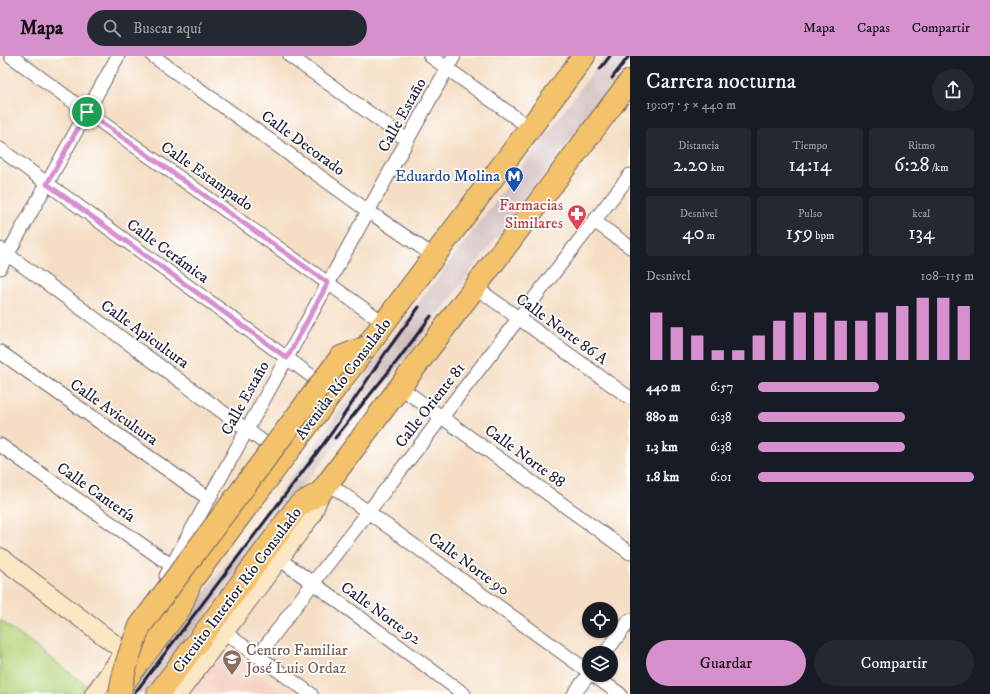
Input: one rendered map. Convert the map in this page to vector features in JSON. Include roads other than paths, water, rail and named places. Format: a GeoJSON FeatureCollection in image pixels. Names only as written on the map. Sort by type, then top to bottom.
{"type":"FeatureCollection","features":[{"type":"Feature","properties":{"kind":"highway","name":"Avenida Río Consulado"},"geometry":{"type":"LineString","coordinates":[[191,581],[530,128],[579,58]]}},
{"type":"Feature","properties":{"kind":"highway"},"geometry":{"type":"LineString","coordinates":[[324,488],[628,87]]}},
{"type":"Feature","properties":{"kind":"highway"},"geometry":{"type":"LineString","coordinates":[[120,694],[129,654],[140,626],[341,357],[367,347]]}},
{"type":"Feature","properties":{"kind":"highway","name":"Circuito Interior Río Consulado"},"geometry":{"type":"LineString","coordinates":[[158,694],[298,506],[324,488]]}},
{"type":"Feature","properties":{"kind":"highway"},"geometry":{"type":"LineString","coordinates":[[101,693],[180,608],[191,581]]}},
{"type":"Feature","properties":{"kind":"main road"},"geometry":{"type":"LineString","coordinates":[[178,694],[312,515],[324,488]]}},
{"type":"Feature","properties":{"kind":"main road"},"geometry":{"type":"LineString","coordinates":[[0,557],[124,652]]}},
{"type":"Feature","properties":{"kind":"main road","name":"Avenida Río Consulado"},"geometry":{"type":"LineString","coordinates":[[101,693],[124,652],[166,600],[191,581]]}},
{"type":"Feature","properties":{"kind":"street","name":"Calle Estampado"},"geometry":{"type":"LineString","coordinates":[[11,56],[87,112],[384,323]]}},
{"type":"Feature","properties":{"kind":"street"},"geometry":{"type":"LineString","coordinates":[[0,268],[4,252],[47,184],[118,56]]}},
{"type":"Feature","properties":{"kind":"street","name":"Calle Decorado"},"geometry":{"type":"LineString","coordinates":[[152,56],[368,211],[434,256]]}},
{"type":"Feature","properties":{"kind":"street"},"geometry":{"type":"LineString","coordinates":[[290,56],[407,140]]}},
{"type":"Feature","properties":{"kind":"street"},"geometry":{"type":"LineString","coordinates":[[430,56],[530,128]]}},
{"type":"Feature","properties":{"kind":"street","name":"Calle Estaño"},"geometry":{"type":"LineString","coordinates":[[124,652],[454,56]]}},
{"type":"Feature","properties":{"kind":"street","name":"Calle Cerámica"},"geometry":{"type":"LineString","coordinates":[[0,149],[317,380]]}},
{"type":"Feature","properties":{"kind":"street","name":"Calle Oriente 81"},"geometry":{"type":"LineString","coordinates":[[258,656],[630,175]]}},
{"type":"Feature","properties":{"kind":"street"},"geometry":{"type":"LineString","coordinates":[[594,221],[630,247]]}},
{"type":"Feature","properties":{"kind":"street","name":"Calle Apicultura"},"geometry":{"type":"LineString","coordinates":[[4,252],[269,446]]}},
{"type":"Feature","properties":{"kind":"street","name":"Calle Norte 86 A"},"geometry":{"type":"LineString","coordinates":[[475,287],[630,398]]}},
{"type":"Feature","properties":{"kind":"street","name":"Calle Avicultura"},"geometry":{"type":"LineString","coordinates":[[0,352],[209,499]]}},
{"type":"Feature","properties":{"kind":"street","name":"Calle Norte 88"},"geometry":{"type":"LineString","coordinates":[[400,387],[630,553]]}},
{"type":"Feature","properties":{"kind":"street","name":"Calle Cantería"},"geometry":{"type":"LineString","coordinates":[[0,445],[172,566]]}},
{"type":"Feature","properties":{"kind":"street","name":"Calle Norte 90"},"geometry":{"type":"LineString","coordinates":[[324,488],[368,512],[582,668]]}},
{"type":"Feature","properties":{"kind":"street","name":"Calle Norte 92"},"geometry":{"type":"LineString","coordinates":[[279,559],[464,694]]}},
{"type":"Feature","properties":{"kind":"street"},"geometry":{"type":"LineString","coordinates":[[610,646],[630,620]]}},
{"type":"Feature","properties":{"kind":"street"},"geometry":{"type":"LineString","coordinates":[[224,632],[310,694]]}},
{"type":"Feature","properties":{"kind":"street"},"geometry":{"type":"LineString","coordinates":[[574,694],[583,682]]}},
{"type":"Feature","properties":{"kind":"street"},"geometry":{"type":"LineString","coordinates":[[603,682],[620,694]]}},
{"type":"Feature","properties":{"kind":"railway"},"geometry":{"type":"LineString","coordinates":[[600,69],[610,56]]}},
{"type":"Feature","properties":{"kind":"railway"},"geometry":{"type":"LineString","coordinates":[[612,78],[629,56]]}},
{"type":"Feature","properties":{"kind":"railway"},"geometry":{"type":"LineString","coordinates":[[134,694],[333,431],[386,352],[419,307]]}},
{"type":"Feature","properties":{"kind":"railway"},"geometry":{"type":"LineString","coordinates":[[335,438],[398,360],[431,316]]}},
{"type":"Feature","properties":{"kind":"place","name":"Eduardo Molina"},"geometry":{"type":"Point","coordinates":[514,193]}},
{"type":"Feature","properties":{"kind":"place","name":"Farmacias Similares"},"geometry":{"type":"Point","coordinates":[577,231]}},
{"type":"Feature","properties":{"kind":"place","name":"Centro Familiar José Luis Ordaz"},"geometry":{"type":"Point","coordinates":[232,676]}}]}
